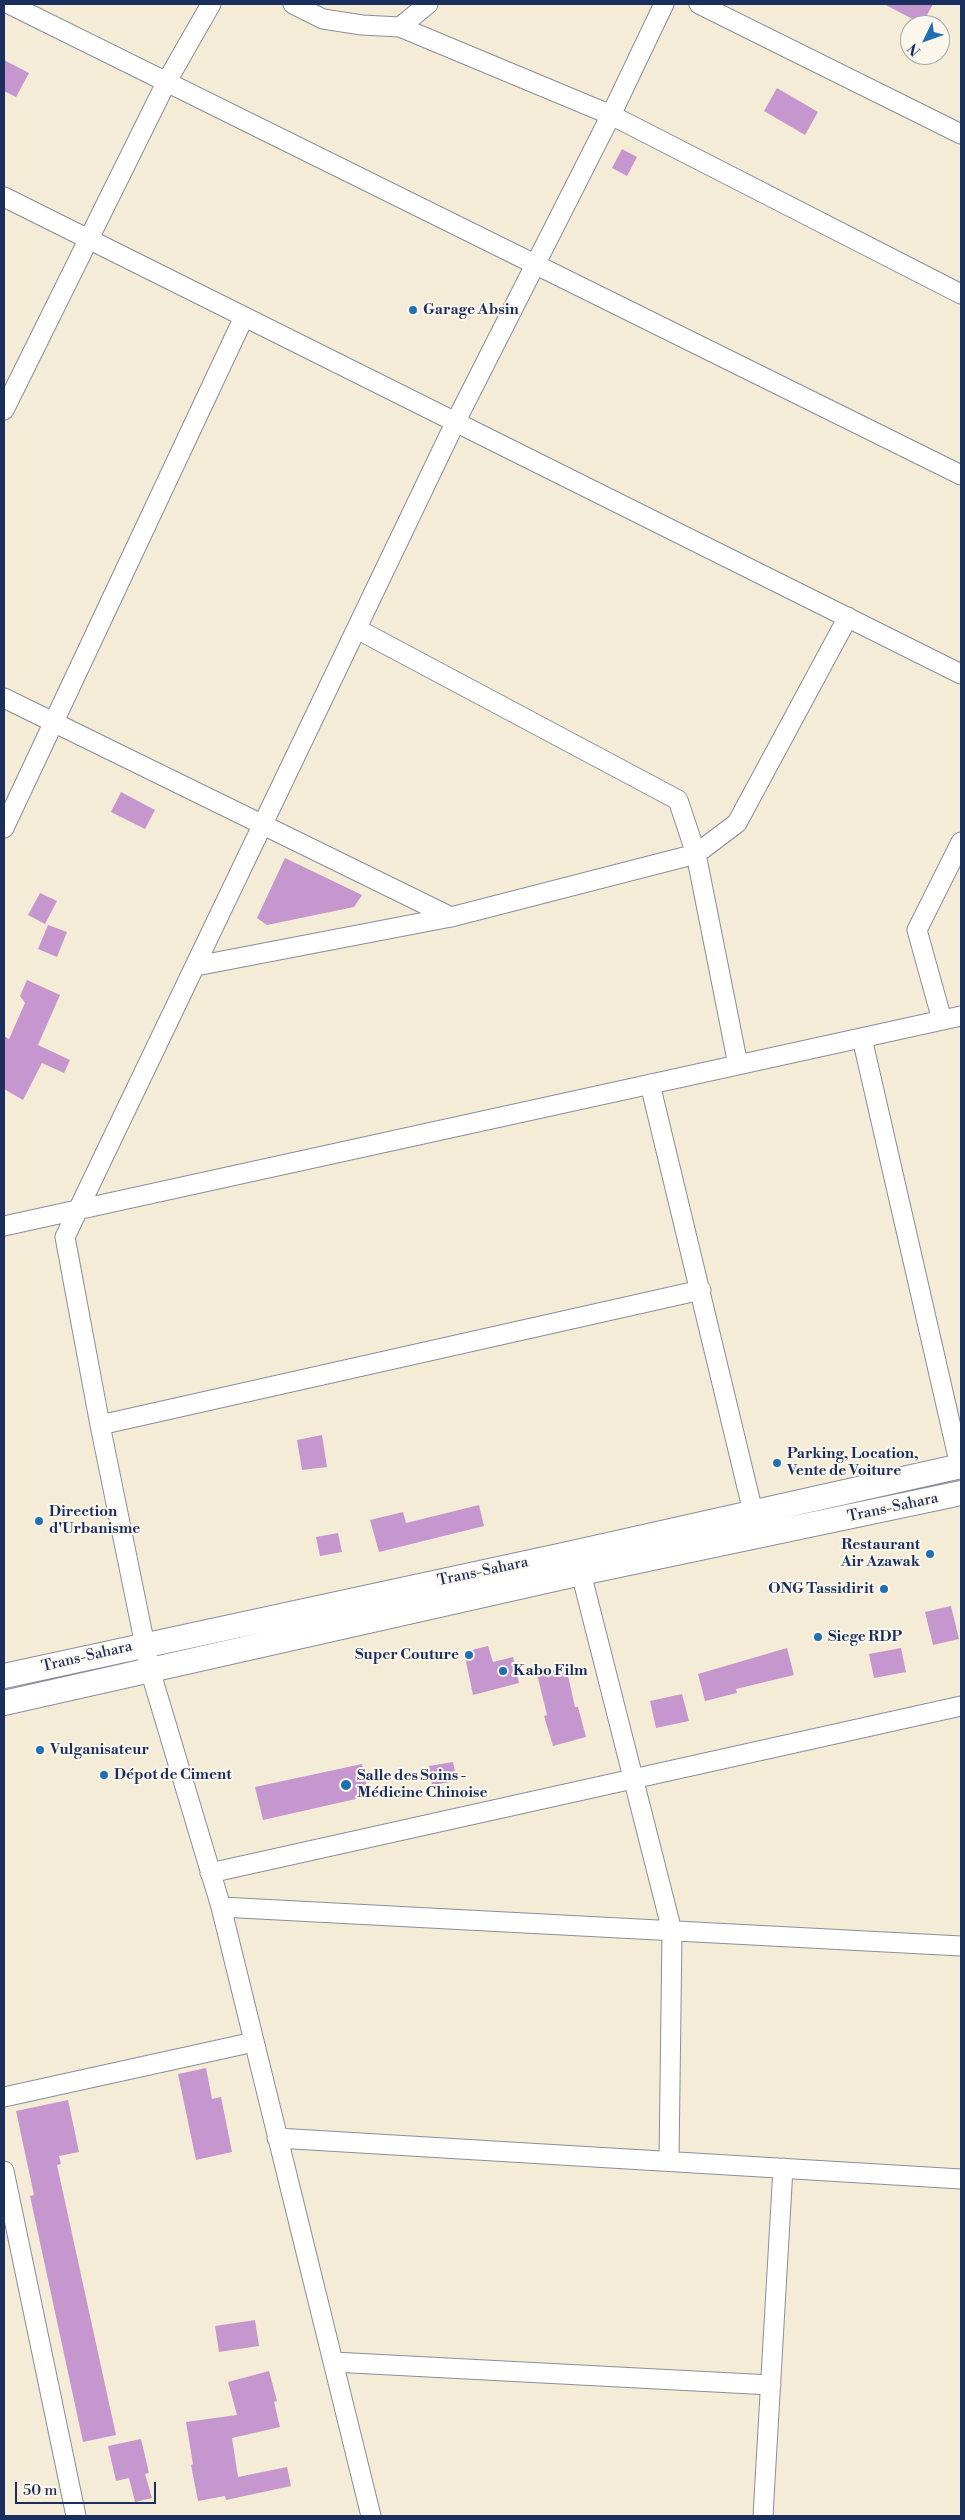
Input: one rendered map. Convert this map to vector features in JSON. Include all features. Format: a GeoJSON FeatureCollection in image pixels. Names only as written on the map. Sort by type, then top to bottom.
{"type":"FeatureCollection","features":[{"type":"Feature","properties":{"kind":"main road","name":"Trans-Sahara"},"geometry":{"type":"LineString","coordinates":[[4,1676],[568,1554],[960,1466]]}},
{"type":"Feature","properties":{"kind":"main road","name":"Trans-Sahara"},"geometry":{"type":"LineString","coordinates":[[4,1703],[581,1573],[961,1493]]}},
{"type":"Feature","properties":{"kind":"street"},"geometry":{"type":"LineString","coordinates":[[10,4],[961,474]]}},
{"type":"Feature","properties":{"kind":"street"},"geometry":{"type":"LineString","coordinates":[[4,410],[167,81],[211,4]]}},
{"type":"Feature","properties":{"kind":"street"},"geometry":{"type":"LineString","coordinates":[[292,4],[323,20],[400,27],[611,115],[961,294]]}},
{"type":"Feature","properties":{"kind":"street"},"geometry":{"type":"LineString","coordinates":[[400,27],[428,4]]}},
{"type":"Feature","properties":{"kind":"street"},"geometry":{"type":"LineString","coordinates":[[371,2516],[220,1907],[150,1670],[100,1425],[66,1237],[456,421],[611,115],[664,4]]}},
{"type":"Feature","properties":{"kind":"street"},"geometry":{"type":"LineString","coordinates":[[699,4],[961,134]]}},
{"type":"Feature","properties":{"kind":"street"},"geometry":{"type":"LineString","coordinates":[[4,197],[961,674]]}},
{"type":"Feature","properties":{"kind":"street"},"geometry":{"type":"LineString","coordinates":[[4,828],[55,723],[244,316]]}},
{"type":"Feature","properties":{"kind":"street"},"geometry":{"type":"LineString","coordinates":[[196,966],[451,917],[696,854],[737,823],[848,617]]}},
{"type":"Feature","properties":{"kind":"street"},"geometry":{"type":"LineString","coordinates":[[357,629],[678,800],[696,854],[738,1065]]}},
{"type":"Feature","properties":{"kind":"street"},"geometry":{"type":"LineString","coordinates":[[4,698],[451,917]]}},
{"type":"Feature","properties":{"kind":"street"},"geometry":{"type":"LineString","coordinates":[[942,1020],[917,930],[961,842]]}},
{"type":"Feature","properties":{"kind":"street"},"geometry":{"type":"LineString","coordinates":[[4,1226],[961,1016]]}},
{"type":"Feature","properties":{"kind":"street"},"geometry":{"type":"LineString","coordinates":[[862,1038],[960,1466]]}},
{"type":"Feature","properties":{"kind":"street"},"geometry":{"type":"LineString","coordinates":[[650,1084],[753,1512]]}},
{"type":"Feature","properties":{"kind":"street"},"geometry":{"type":"LineString","coordinates":[[100,1425],[701,1290]]}},
{"type":"Feature","properties":{"kind":"street"},"geometry":{"type":"LineString","coordinates":[[581,1573],[672,1931],[669,2161]]}},
{"type":"Feature","properties":{"kind":"street"},"geometry":{"type":"LineString","coordinates":[[210,1873],[961,1706]]}},
{"type":"Feature","properties":{"kind":"street"},"geometry":{"type":"LineString","coordinates":[[220,1907],[961,1946]]}},
{"type":"Feature","properties":{"kind":"street"},"geometry":{"type":"LineString","coordinates":[[4,2097],[254,2042]]}},
{"type":"Feature","properties":{"kind":"street"},"geometry":{"type":"LineString","coordinates":[[278,2138],[961,2179]]}},
{"type":"Feature","properties":{"kind":"street"},"geometry":{"type":"LineString","coordinates":[[763,2516],[783,2168]]}},
{"type":"Feature","properties":{"kind":"street"},"geometry":{"type":"LineString","coordinates":[[4,2171],[76,2516]]}},
{"type":"Feature","properties":{"kind":"street"},"geometry":{"type":"LineString","coordinates":[[333,2362],[771,2385]]}},
{"type":"Feature","properties":{"kind":"building"},"geometry":{"type":"Polygon","coordinates":[[[884,4],[933,4],[927,15],[905,15],[884,4]]]}},
{"type":"Feature","properties":{"kind":"building"},"geometry":{"type":"Polygon","coordinates":[[[4,60],[29,73],[16,97],[4,91],[4,60]]]}},
{"type":"Feature","properties":{"kind":"building"},"geometry":{"type":"Polygon","coordinates":[[[777,88],[818,112],[805,135],[764,111],[777,88]]]}},
{"type":"Feature","properties":{"kind":"building"},"geometry":{"type":"Polygon","coordinates":[[[622,149],[637,157],[627,176],[612,168],[622,149]]]}},
{"type":"Feature","properties":{"kind":"building"},"geometry":{"type":"Polygon","coordinates":[[[121,792],[155,810],[145,829],[111,812],[121,792]]]}},
{"type":"Feature","properties":{"kind":"building"},"geometry":{"type":"Polygon","coordinates":[[[285,858],[362,895],[354,907],[267,925],[257,918],[285,858]]]}},
{"type":"Feature","properties":{"kind":"building"},"geometry":{"type":"Polygon","coordinates":[[[40,893],[57,901],[45,924],[28,915],[40,893]]]}},
{"type":"Feature","properties":{"kind":"building"},"geometry":{"type":"Polygon","coordinates":[[[48,925],[67,932],[57,957],[38,949],[48,925]]]}},
{"type":"Feature","properties":{"kind":"building"},"geometry":{"type":"Polygon","coordinates":[[[27,980],[60,995],[38,1045],[70,1060],[64,1073],[42,1063],[23,1100],[4,1089],[4,1036],[9,1039],[25,1003],[20,996],[27,980]]]}},
{"type":"Feature","properties":{"kind":"building"},"geometry":{"type":"Polygon","coordinates":[[[322,1435],[327,1467],[302,1470],[297,1440],[322,1435]]]}},
{"type":"Feature","properties":{"kind":"building"},"geometry":{"type":"Polygon","coordinates":[[[479,1505],[484,1526],[379,1552],[370,1520],[403,1512],[406,1523],[479,1505]]]}},
{"type":"Feature","properties":{"kind":"building"},"geometry":{"type":"Polygon","coordinates":[[[338,1533],[342,1552],[320,1556],[316,1537],[338,1533]]]}},
{"type":"Feature","properties":{"kind":"building"},"geometry":{"type":"Polygon","coordinates":[[[951,1606],[959,1639],[933,1645],[925,1612],[951,1606]]]}},
{"type":"Feature","properties":{"kind":"building"},"geometry":{"type":"Polygon","coordinates":[[[488,1646],[493,1662],[513,1657],[519,1683],[473,1695],[464,1652],[488,1646]]]}},
{"type":"Feature","properties":{"kind":"building"},"geometry":{"type":"Polygon","coordinates":[[[787,1648],[794,1675],[736,1689],[737,1693],[705,1701],[698,1674],[787,1648]]]}},
{"type":"Feature","properties":{"kind":"building"},"geometry":{"type":"Polygon","coordinates":[[[901,1648],[906,1672],[874,1678],[869,1654],[901,1648]]]}},
{"type":"Feature","properties":{"kind":"building"},"geometry":{"type":"Polygon","coordinates":[[[566,1667],[575,1707],[578,1707],[586,1737],[553,1746],[544,1716],[547,1715],[537,1674],[566,1667]]]}},
{"type":"Feature","properties":{"kind":"building"},"geometry":{"type":"Polygon","coordinates":[[[682,1694],[689,1721],[656,1728],[650,1701],[682,1694]]]}},
{"type":"Feature","properties":{"kind":"building"},"geometry":{"type":"Polygon","coordinates":[[[453,1762],[457,1781],[432,1785],[429,1766],[453,1762]]]}},
{"type":"Feature","properties":{"kind":"building"},"geometry":{"type":"Polygon","coordinates":[[[362,1764],[369,1796],[263,1820],[255,1787],[362,1764]]]}},
{"type":"Feature","properties":{"kind":"building"},"geometry":{"type":"Polygon","coordinates":[[[206,2068],[212,2099],[221,2097],[232,2152],[196,2160],[178,2074],[206,2068]]]}},
{"type":"Feature","properties":{"kind":"building"},"geometry":{"type":"Polygon","coordinates":[[[68,2100],[79,2152],[59,2156],[61,2164],[57,2165],[116,2435],[83,2442],[30,2196],[34,2195],[16,2111],[68,2100]]]}},
{"type":"Feature","properties":{"kind":"building"},"geometry":{"type":"Polygon","coordinates":[[[255,2320],[259,2346],[219,2352],[215,2326],[255,2320]]]}},
{"type":"Feature","properties":{"kind":"building"},"geometry":{"type":"Polygon","coordinates":[[[269,2371],[277,2401],[274,2402],[280,2427],[232,2438],[238,2477],[287,2467],[291,2486],[226,2500],[225,2496],[198,2501],[191,2465],[193,2464],[186,2422],[237,2415],[228,2382],[269,2371]]]}},
{"type":"Feature","properties":{"kind":"building"},"geometry":{"type":"Polygon","coordinates":[[[141,2439],[149,2473],[145,2474],[152,2498],[135,2502],[129,2478],[116,2481],[108,2446],[141,2439]]]}},
{"type":"Feature","properties":{"kind":"place","name":"Garage Absin"},"geometry":{"type":"Point","coordinates":[413,310]}},
{"type":"Feature","properties":{"kind":"place","name":"Parking, Location, Vente de Voiture"},"geometry":{"type":"Point","coordinates":[777,1463]}},
{"type":"Feature","properties":{"kind":"place","name":"Direction d'Urbanisme"},"geometry":{"type":"Point","coordinates":[39,1521]}},
{"type":"Feature","properties":{"kind":"place","name":"Restaurant Air Azawak"},"geometry":{"type":"Point","coordinates":[930,1554]}},
{"type":"Feature","properties":{"kind":"place","name":"ONG Tassidirit"},"geometry":{"type":"Point","coordinates":[884,1589]}},
{"type":"Feature","properties":{"kind":"place","name":"Siege RDP"},"geometry":{"type":"Point","coordinates":[818,1637]}},
{"type":"Feature","properties":{"kind":"place","name":"Super Couture"},"geometry":{"type":"Point","coordinates":[469,1655]}},
{"type":"Feature","properties":{"kind":"place","name":"Kabo Film"},"geometry":{"type":"Point","coordinates":[503,1671]}},
{"type":"Feature","properties":{"kind":"place","name":"Vulganisateur"},"geometry":{"type":"Point","coordinates":[40,1750]}},
{"type":"Feature","properties":{"kind":"place","name":"Dépot de Ciment"},"geometry":{"type":"Point","coordinates":[104,1775]}},
{"type":"Feature","properties":{"kind":"place","name":"Salle des Soins - Médicine Chinoise"},"geometry":{"type":"Point","coordinates":[346,1785]}}]}
